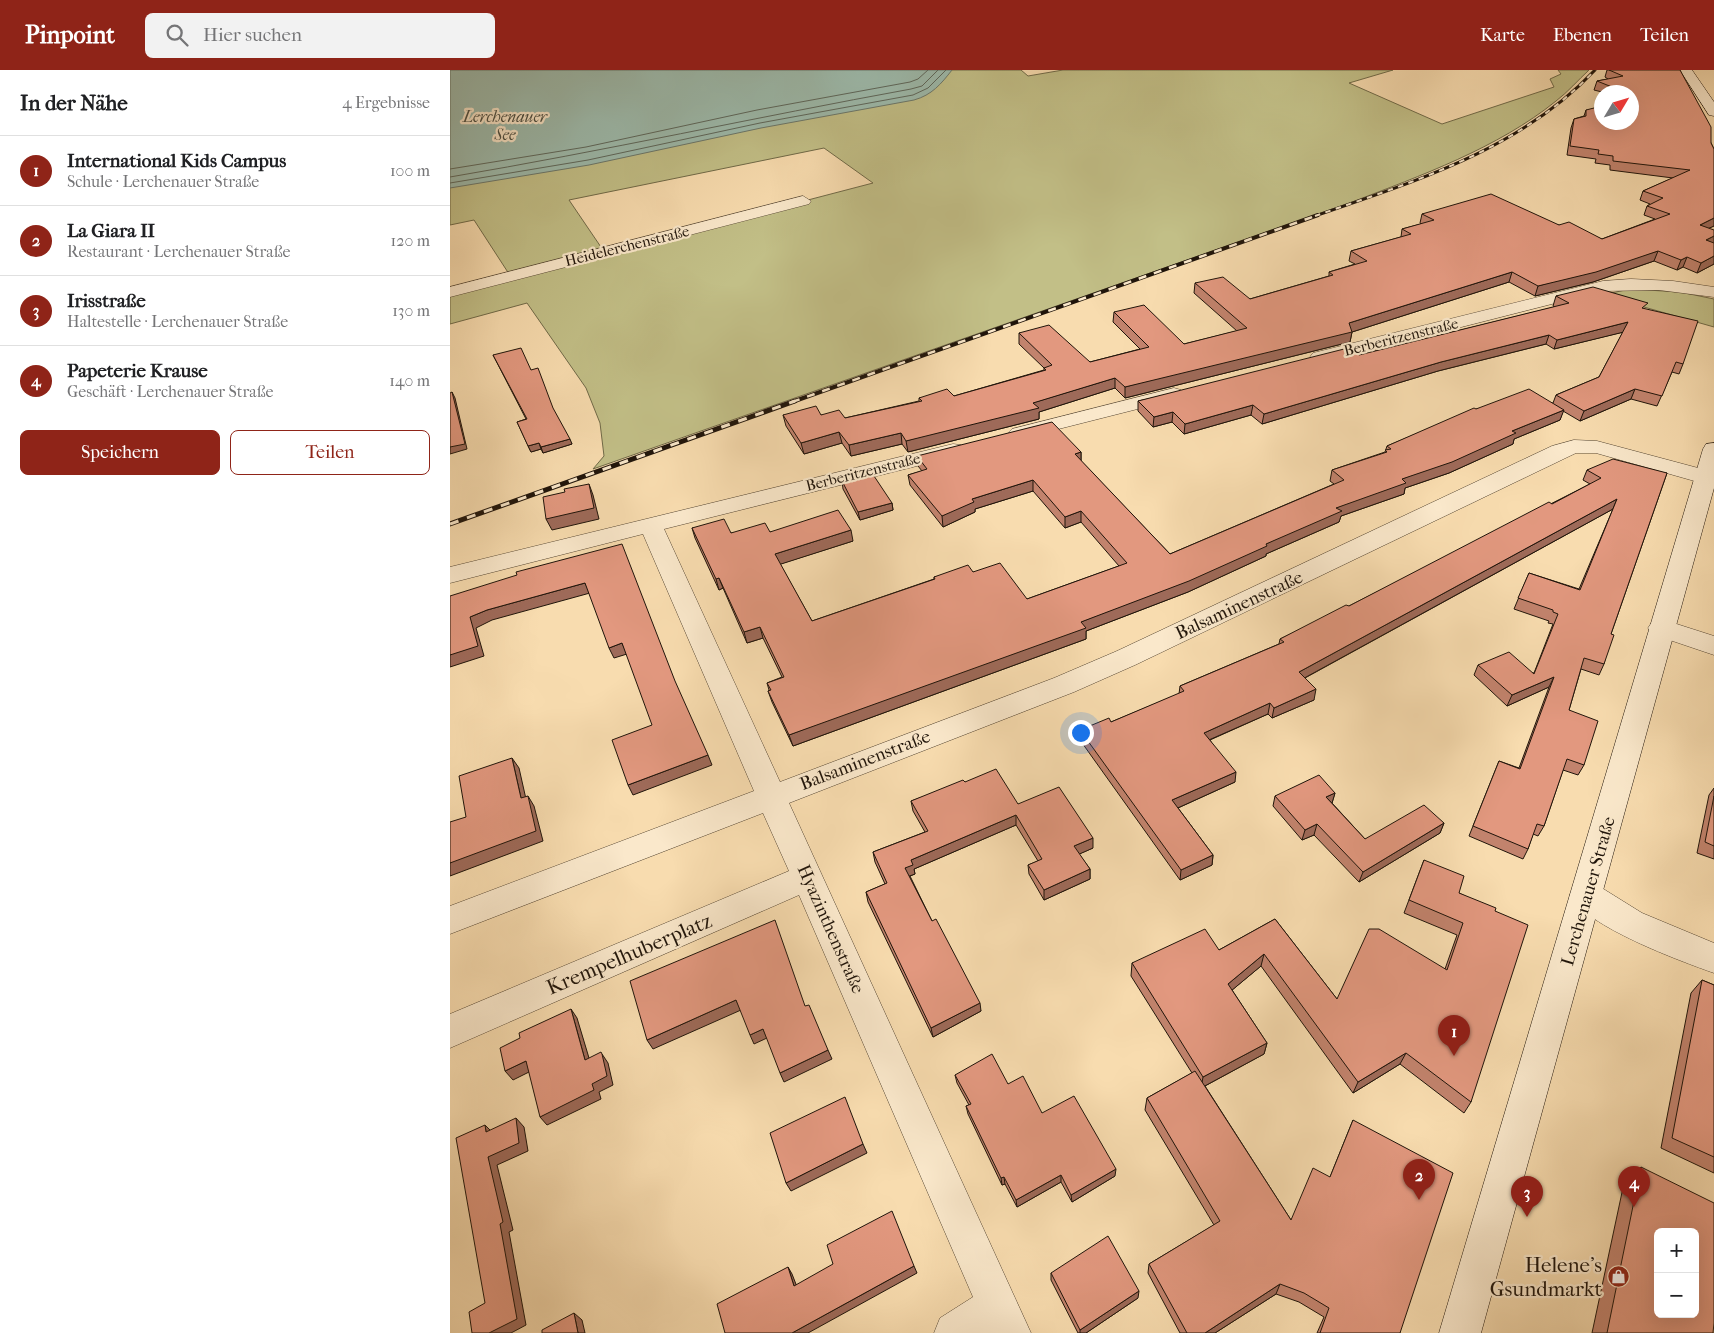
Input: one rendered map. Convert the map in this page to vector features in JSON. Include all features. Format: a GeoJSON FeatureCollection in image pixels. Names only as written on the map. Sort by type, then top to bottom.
{"type":"FeatureCollection","features":[{"type":"Feature","properties":{"kind":"street"},"geometry":{"type":"LineString","coordinates":[[1686,70],[1714,112]]}},
{"type":"Feature","properties":{"kind":"street","name":"Heidelerchenstraße"},"geometry":{"type":"LineString","coordinates":[[450,292],[803,201]]}},
{"type":"Feature","properties":{"kind":"street","name":"Berberitzenstraße"},"geometry":{"type":"LineString","coordinates":[[1300,362],[1603,286],[1632,283],[1684,286],[1714,292]]}},
{"type":"Feature","properties":{"kind":"street"},"geometry":{"type":"LineString","coordinates":[[998,438],[1196,389]]}},
{"type":"Feature","properties":{"kind":"street","name":"Berberitzenstraße"},"geometry":{"type":"LineString","coordinates":[[450,575],[969,446]]}},
{"type":"Feature","properties":{"kind":"street","name":"Balsaminenstraße"},"geometry":{"type":"LineString","coordinates":[[771,795],[1064,685],[1126,658],[1574,446],[1597,447],[1705,478]]}},
{"type":"Feature","properties":{"kind":"street","name":"Lerchenauer Straße"},"geometry":{"type":"LineString","coordinates":[[1460,1333],[1661,628],[1714,449]]}},
{"type":"Feature","properties":{"kind":"street","name":"Hyazinthenstraße"},"geometry":{"type":"LineString","coordinates":[[651,526],[1004,1320]]}},
{"type":"Feature","properties":{"kind":"street"},"geometry":{"type":"LineString","coordinates":[[1661,628],[1714,646]]}},
{"type":"Feature","properties":{"kind":"street"},"geometry":{"type":"LineString","coordinates":[[450,920],[771,795]]}},
{"type":"Feature","properties":{"kind":"street","name":"Krempelhuberplatz"},"geometry":{"type":"LineString","coordinates":[[450,1031],[808,877]]}},
{"type":"Feature","properties":{"kind":"street"},"geometry":{"type":"LineString","coordinates":[[1586,895],[1630,924],[1714,958]]}},
{"type":"Feature","properties":{"kind":"street"},"geometry":{"type":"LineString","coordinates":[[955,1333],[1004,1320]]}},
{"type":"Feature","properties":{"kind":"shaded area"},"geometry":{"type":"Polygon","coordinates":[[[450,70],[1021,70],[1028,76],[1063,70],[1393,70],[1349,83],[1442,124],[1554,87],[1550,79],[1561,74],[1558,70],[1589,70],[1565,94],[1509,133],[1484,147],[1404,182],[1352,202],[593,469],[604,456],[600,423],[586,388],[527,303],[450,324],[450,294],[511,277],[474,220],[450,225],[450,70]],[[824,148],[569,200],[605,253],[873,183],[824,148]]]}},
{"type":"Feature","properties":{"kind":"shaded area"},"geometry":{"type":"Polygon","coordinates":[[[1630,289],[1680,292],[1714,299],[1714,327],[1602,295],[1630,289]]]}},
{"type":"Feature","properties":{"kind":"water","name":"Lerchenauer See"},"geometry":{"type":"Polygon","coordinates":[[[450,70],[952,70],[931,92],[914,100],[761,128],[589,165],[450,188],[450,70]]]}},
{"type":"Feature","properties":{"kind":"building"},"geometry":{"type":"Polygon","coordinates":[[[1609,70],[1680,70],[1711,127],[1711,143],[1714,149],[1714,218],[1700,225],[1714,230],[1714,236],[1706,240],[1714,243],[1714,256],[1701,263],[1687,257],[1681,260],[1658,251],[1596,272],[1538,286],[1512,272],[1349,323],[1352,332],[1125,387],[1115,378],[1033,403],[1039,408],[906,441],[901,433],[849,445],[839,432],[801,443],[783,415],[816,406],[821,415],[839,410],[845,418],[922,401],[919,398],[947,389],[954,396],[1046,370],[1044,368],[1052,365],[1019,333],[1049,325],[1090,362],[1149,347],[1114,312],[1144,305],[1184,344],[1247,328],[1195,283],[1223,277],[1250,299],[1333,275],[1329,272],[1367,261],[1351,251],[1411,234],[1402,229],[1434,220],[1422,214],[1491,194],[1559,225],[1569,222],[1602,239],[1670,214],[1647,206],[1663,198],[1643,191],[1690,170],[1613,161],[1613,156],[1598,154],[1599,150],[1570,146],[1574,119],[1586,116],[1586,110],[1594,108],[1594,130],[1639,130],[1639,85],[1607,85],[1597,81],[1623,76],[1609,70]]]}},
{"type":"Feature","properties":{"kind":"building"},"geometry":{"type":"Polygon","coordinates":[[[1593,287],[1648,303],[1642,308],[1698,321],[1683,364],[1676,362],[1662,396],[1635,389],[1584,411],[1556,395],[1599,377],[1628,322],[1557,340],[1549,335],[1441,362],[1264,414],[1253,405],[1185,424],[1173,412],[1154,417],[1138,401],[1356,346],[1359,355],[1569,303],[1556,296],[1593,287]]]}},
{"type":"Feature","properties":{"kind":"building"},"geometry":{"type":"Polygon","coordinates":[[[521,348],[531,370],[538,368],[553,408],[570,439],[541,447],[539,443],[528,446],[517,422],[527,419],[493,355],[521,348]]]}},
{"type":"Feature","properties":{"kind":"building"},"geometry":{"type":"Polygon","coordinates":[[[1529,389],[1564,410],[1512,431],[1516,433],[1452,462],[1402,479],[1406,483],[1336,508],[1342,511],[1266,544],[1267,546],[1189,581],[1081,622],[1086,628],[789,735],[768,691],[771,690],[767,683],[784,677],[760,627],[744,632],[719,578],[716,579],[692,528],[724,519],[731,533],[765,523],[770,532],[838,510],[851,530],[775,554],[812,621],[935,579],[934,577],[968,565],[973,572],[1000,563],[1027,599],[1127,563],[1081,511],[1065,517],[1033,480],[972,499],[974,502],[942,516],[908,475],[927,469],[917,456],[1052,422],[1081,452],[1075,454],[1170,554],[1344,480],[1332,470],[1387,452],[1385,450],[1391,449],[1387,446],[1474,408],[1476,409],[1529,389]]]}},
{"type":"Feature","properties":{"kind":"building"},"geometry":{"type":"Polygon","coordinates":[[[452,392],[465,444],[450,447],[450,393],[452,392]]]}},
{"type":"Feature","properties":{"kind":"building"},"geometry":{"type":"Polygon","coordinates":[[[1613,459],[1667,473],[1611,634],[1614,635],[1604,664],[1584,658],[1569,710],[1598,721],[1584,765],[1567,759],[1544,826],[1537,824],[1528,849],[1473,826],[1499,761],[1520,769],[1554,677],[1512,695],[1478,665],[1509,652],[1534,674],[1558,614],[1553,612],[1553,610],[1518,598],[1529,573],[1580,590],[1617,499],[1299,672],[1316,689],[1274,708],[1270,703],[1204,733],[1236,772],[1172,800],[1213,855],[1181,870],[1080,730],[1109,718],[1111,722],[1184,691],[1180,686],[1284,642],[1280,639],[1346,605],[1349,606],[1549,502],[1552,504],[1601,478],[1587,470],[1613,459]]]}},
{"type":"Feature","properties":{"kind":"building"},"geometry":{"type":"Polygon","coordinates":[[[872,473],[892,503],[858,512],[842,481],[872,473]]]}},
{"type":"Feature","properties":{"kind":"building"},"geometry":{"type":"Polygon","coordinates":[[[589,484],[594,508],[546,519],[543,497],[565,492],[564,489],[589,484]]]}},
{"type":"Feature","properties":{"kind":"building"},"geometry":{"type":"Polygon","coordinates":[[[622,544],[675,681],[708,755],[628,785],[612,740],[652,725],[622,643],[609,648],[585,583],[487,610],[470,617],[478,646],[450,655],[450,596],[517,575],[516,572],[622,544]]]}},
{"type":"Feature","properties":{"kind":"building"},"geometry":{"type":"Polygon","coordinates":[[[512,758],[521,798],[528,796],[536,831],[450,863],[450,822],[466,817],[459,776],[512,758]]]}},
{"type":"Feature","properties":{"kind":"building"},"geometry":{"type":"Polygon","coordinates":[[[996,769],[1018,804],[1059,787],[1093,838],[1074,846],[1090,869],[1044,890],[1028,865],[1042,859],[1016,815],[911,860],[913,865],[905,868],[932,921],[936,919],[980,1003],[931,1028],[866,892],[887,883],[873,852],[928,831],[911,801],[996,769]]]}},
{"type":"Feature","properties":{"kind":"building"},"geometry":{"type":"Polygon","coordinates":[[[1319,775],[1335,793],[1326,797],[1365,839],[1424,805],[1444,823],[1363,872],[1317,824],[1305,830],[1275,796],[1319,775]]]}},
{"type":"Feature","properties":{"kind":"building"},"geometry":{"type":"Polygon","coordinates":[[[1714,796],[1714,846],[1705,842],[1714,796]]]}},
{"type":"Feature","properties":{"kind":"building"},"geometry":{"type":"Polygon","coordinates":[[[1424,860],[1464,876],[1459,893],[1496,908],[1495,911],[1528,925],[1471,1102],[1406,1053],[1358,1082],[1264,954],[1228,984],[1267,1043],[1203,1077],[1132,963],[1205,929],[1219,950],[1275,919],[1337,999],[1369,929],[1379,929],[1447,970],[1463,923],[1409,900],[1424,860]]]}},
{"type":"Feature","properties":{"kind":"building"},"geometry":{"type":"Polygon","coordinates":[[[775,920],[805,1006],[809,1005],[828,1050],[780,1073],[763,1029],[750,1035],[736,1000],[647,1040],[630,981],[775,920]]]}},
{"type":"Feature","properties":{"kind":"building"},"geometry":{"type":"Polygon","coordinates":[[[1702,980],[1714,985],[1714,1157],[1672,1138],[1702,980]]]}},
{"type":"Feature","properties":{"kind":"building"},"geometry":{"type":"Polygon","coordinates":[[[571,1009],[585,1060],[601,1052],[607,1076],[592,1084],[594,1090],[540,1117],[526,1061],[505,1071],[500,1048],[520,1038],[519,1033],[571,1009]]]}},
{"type":"Feature","properties":{"kind":"building"},"geometry":{"type":"Polygon","coordinates":[[[992,1054],[1008,1084],[1023,1076],[1042,1113],[1074,1096],[1116,1169],[1071,1195],[1061,1175],[1016,1200],[1004,1177],[1001,1178],[966,1106],[971,1104],[955,1075],[992,1054]]]}},
{"type":"Feature","properties":{"kind":"building"},"geometry":{"type":"Polygon","coordinates":[[[1195,1071],[1291,1220],[1313,1168],[1330,1177],[1353,1120],[1453,1173],[1400,1333],[1320,1333],[1329,1308],[1304,1293],[1280,1284],[1205,1333],[1187,1333],[1149,1264],[1220,1221],[1147,1098],[1195,1071]]]}},
{"type":"Feature","properties":{"kind":"building"},"geometry":{"type":"Polygon","coordinates":[[[845,1097],[863,1144],[786,1183],[770,1133],[845,1097]]]}},
{"type":"Feature","properties":{"kind":"building"},"geometry":{"type":"Polygon","coordinates":[[[516,1118],[519,1143],[488,1157],[503,1222],[500,1224],[517,1319],[489,1333],[472,1333],[469,1312],[485,1303],[456,1138],[485,1125],[486,1132],[516,1118]]]}},
{"type":"Feature","properties":{"kind":"building"},"geometry":{"type":"Polygon","coordinates":[[[1641,1167],[1714,1203],[1713,1333],[1607,1333],[1641,1167]]]}},
{"type":"Feature","properties":{"kind":"building"},"geometry":{"type":"Polygon","coordinates":[[[892,1211],[914,1266],[792,1333],[725,1333],[717,1304],[788,1267],[794,1286],[833,1264],[827,1245],[892,1211]]]}},
{"type":"Feature","properties":{"kind":"building"},"geometry":{"type":"Polygon","coordinates":[[[1108,1236],[1139,1291],[1080,1330],[1051,1273],[1108,1236]]]}},
{"type":"Feature","properties":{"kind":"building"},"geometry":{"type":"Polygon","coordinates":[[[574,1313],[578,1333],[542,1333],[542,1330],[574,1313]]]}},
{"type":"Feature","properties":{"kind":"railway"},"geometry":{"type":"LineString","coordinates":[[1315,216],[1428,176],[1500,142],[1534,122],[1566,98],[1595,70]]}},
{"type":"Feature","properties":{"kind":"railway"},"geometry":{"type":"LineString","coordinates":[[792,402],[1318,215]]}},
{"type":"Feature","properties":{"kind":"railway"},"geometry":{"type":"LineString","coordinates":[[450,524],[795,401]]}},
{"type":"Feature","properties":{"kind":"place","name":"International Kids Campus"},"geometry":{"type":"Point","coordinates":[1454,1056]}},
{"type":"Feature","properties":{"kind":"place","name":"La Giara II"},"geometry":{"type":"Point","coordinates":[1419,1200]}},
{"type":"Feature","properties":{"kind":"place","name":"Papeterie Krause"},"geometry":{"type":"Point","coordinates":[1634,1207]}},
{"type":"Feature","properties":{"kind":"place","name":"Irisstraße"},"geometry":{"type":"Point","coordinates":[1527,1217]}},
{"type":"Feature","properties":{"kind":"place","name":"Helene's Gsundmarkt"},"geometry":{"type":"Point","coordinates":[1618,1277]}}]}
